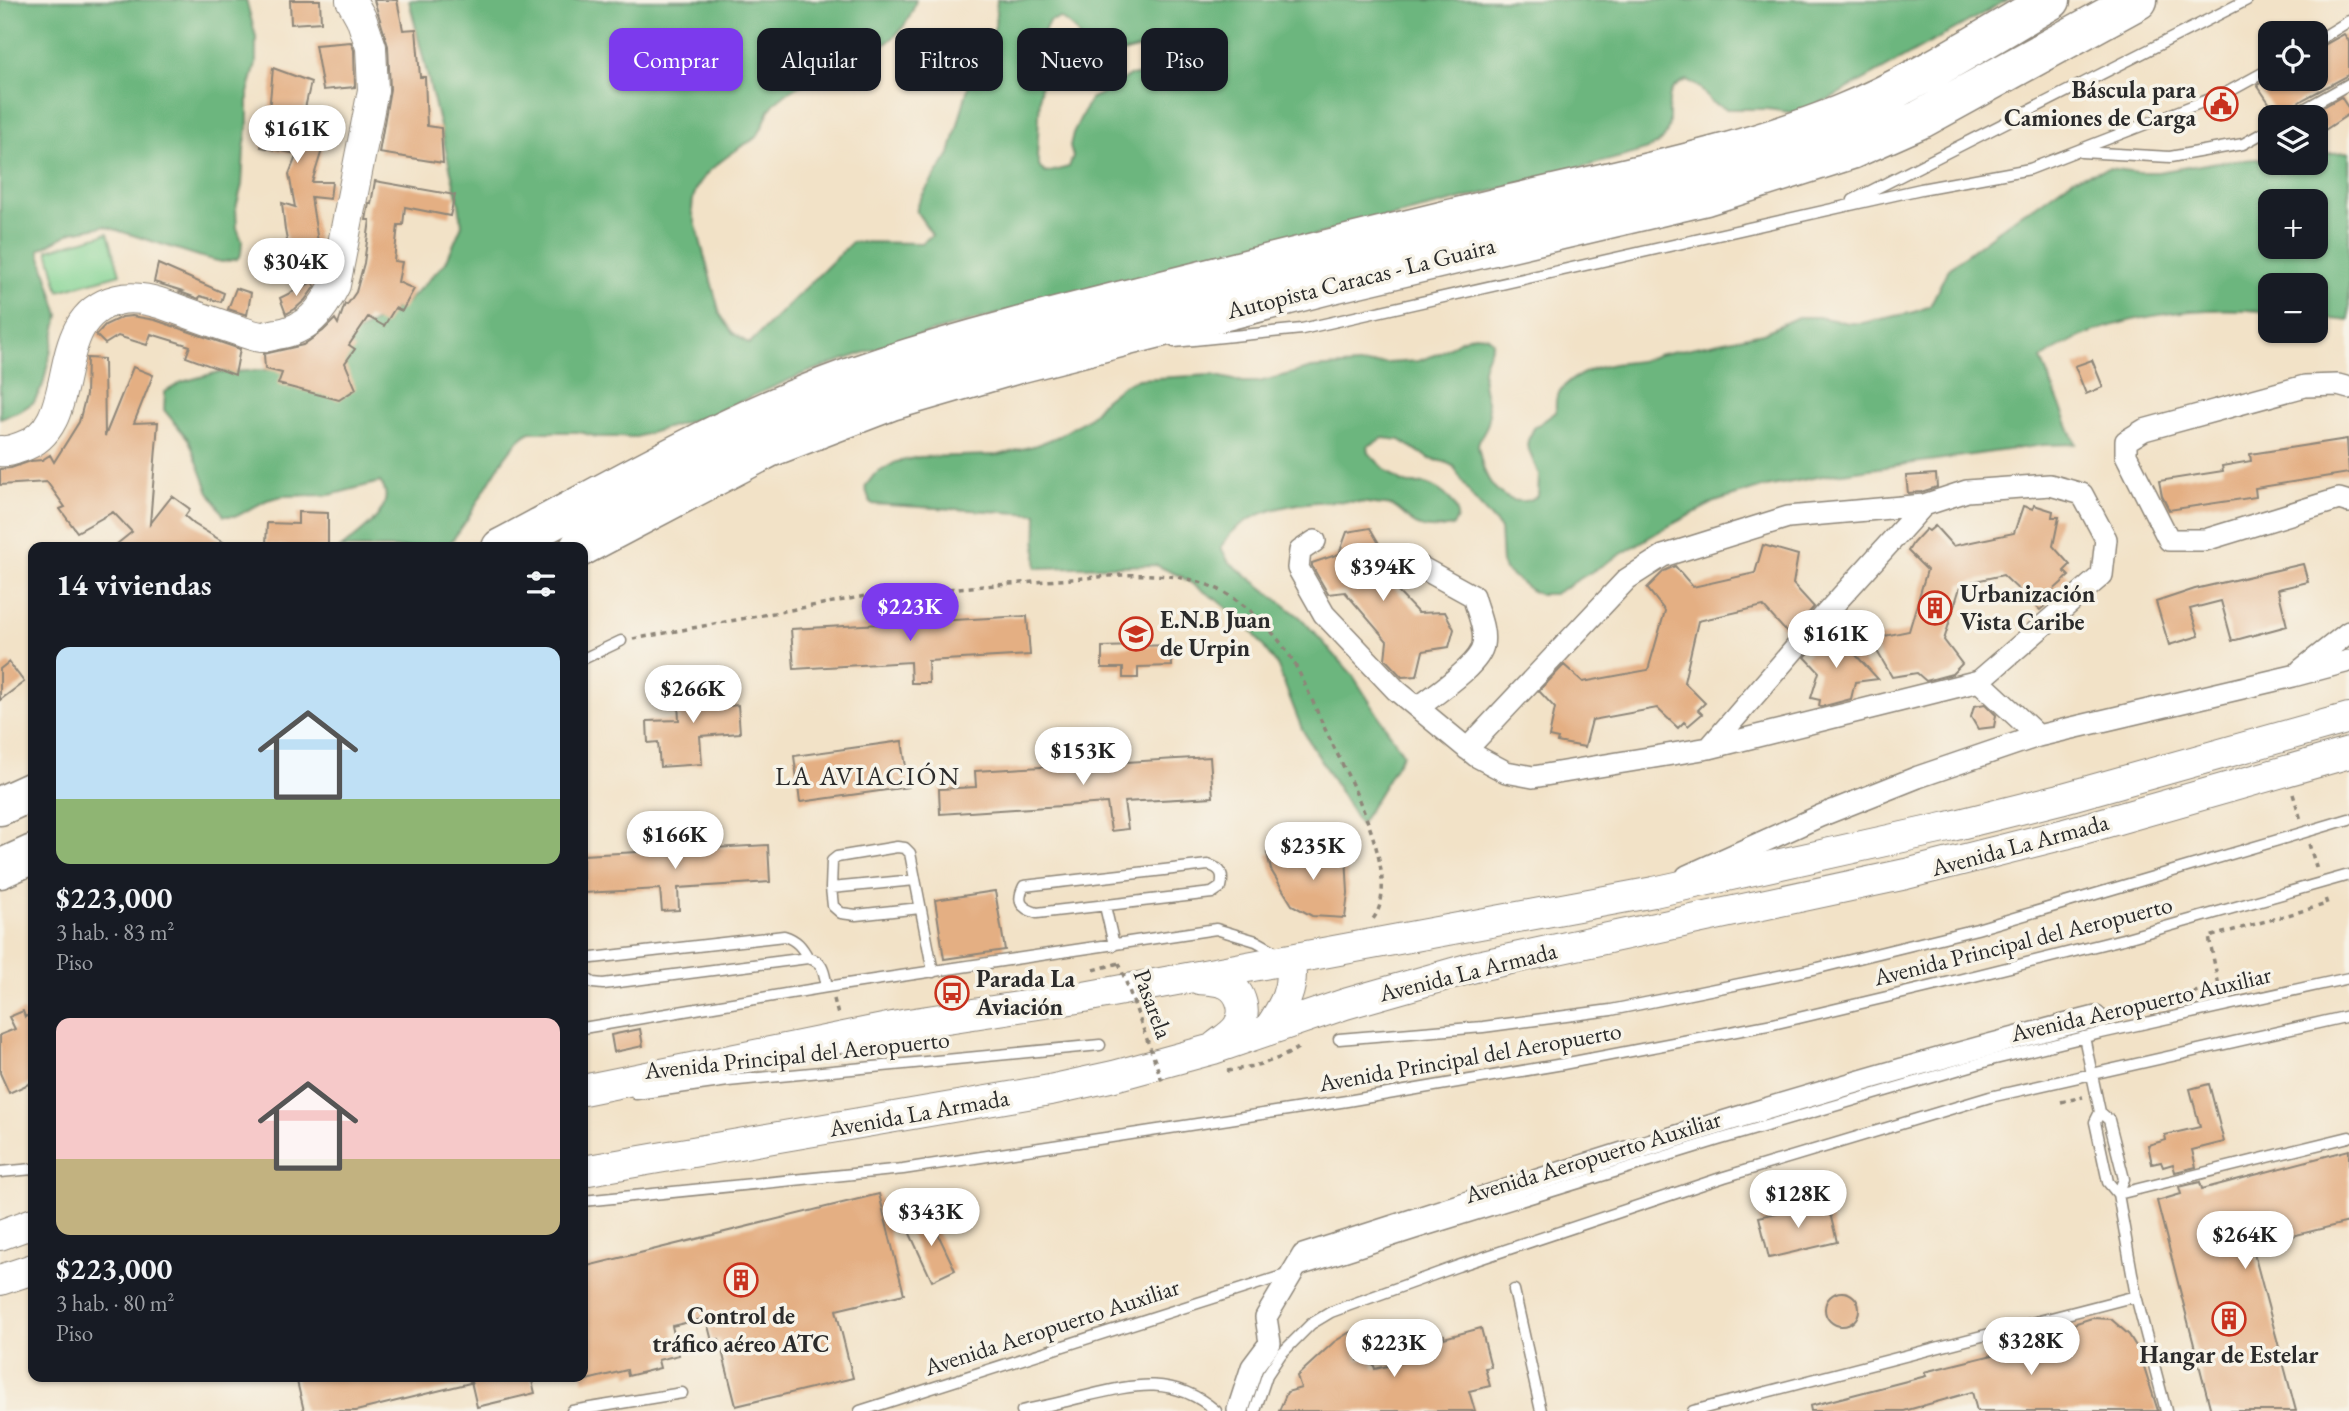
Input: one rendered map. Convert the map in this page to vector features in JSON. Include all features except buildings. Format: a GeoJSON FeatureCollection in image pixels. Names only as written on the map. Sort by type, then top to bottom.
{"type":"FeatureCollection","features":[{"type":"Feature","properties":{"kind":"highway","name":"Autopista Caracas - La Guaira"},"geometry":{"type":"LineString","coordinates":[[512,542],[713,435],[754,415],[847,378],[1009,329],[1323,249],[1697,161],[1755,144],[1866,104],[2051,0]]}},
{"type":"Feature","properties":{"kind":"highway","name":"Autopista Caracas - La Guaira"},"geometry":{"type":"LineString","coordinates":[[588,543],[730,467],[808,432],[891,401],[1059,353],[1345,281],[1706,196],[1851,150],[1921,119],[2138,0]]}},
{"type":"Feature","properties":{"kind":"highway"},"geometry":{"type":"LineString","coordinates":[[0,806],[28,793]]}},
{"type":"Feature","properties":{"kind":"highway"},"geometry":{"type":"LineString","coordinates":[[0,869],[28,856]]}},
{"type":"Feature","properties":{"kind":"main road"},"geometry":{"type":"LineString","coordinates":[[0,451],[7,452],[31,444],[46,431],[56,411],[75,337],[88,314],[102,305],[119,299],[138,298],[261,337],[288,333],[306,325],[325,306],[335,285],[373,90],[371,47],[361,18],[351,0]]}},
{"type":"Feature","properties":{"kind":"main road","name":"Avenida La Armada"},"geometry":{"type":"LineString","coordinates":[[589,1094],[908,1024],[1188,978],[1654,892],[1948,827],[2060,799],[2349,718]]}},
{"type":"Feature","properties":{"kind":"main road","name":"Avenida La Armada"},"geometry":{"type":"LineString","coordinates":[[588,1170],[1050,1090],[1114,1076],[1213,1049],[1414,983],[1478,966],[1906,874],[2065,834],[2349,753]]}},
{"type":"Feature","properties":{"kind":"main road"},"geometry":{"type":"LineString","coordinates":[[1268,1030],[1291,987],[1293,974],[1289,960]]}},
{"type":"Feature","properties":{"kind":"main road"},"geometry":{"type":"LineString","coordinates":[[1188,978],[1225,984],[1235,990],[1241,999],[1242,1018],[1237,1028],[1213,1049]]}},
{"type":"Feature","properties":{"kind":"main road"},"geometry":{"type":"LineString","coordinates":[[0,1235],[28,1225]]}},
{"type":"Feature","properties":{"kind":"main road"},"geometry":{"type":"LineString","coordinates":[[0,1280],[28,1271]]}},
{"type":"Feature","properties":{"kind":"street"},"geometry":{"type":"LineString","coordinates":[[2349,388],[2338,384],[2305,386],[2144,430],[2126,441],[2126,455],[2169,540],[2205,540],[2339,499],[2349,502]]}},
{"type":"Feature","properties":{"kind":"street"},"geometry":{"type":"LineString","coordinates":[[1315,541],[1300,551],[1298,568],[1324,614],[1396,690],[1467,749],[1506,772],[1533,777],[1709,748],[1979,681],[2102,575],[2106,539],[2082,494],[2050,485],[1967,491],[1924,505],[1788,517],[1662,556],[1627,579],[1467,749]]}},
{"type":"Feature","properties":{"kind":"street"},"geometry":{"type":"LineString","coordinates":[[1709,748],[1924,505]]}},
{"type":"Feature","properties":{"kind":"street"},"geometry":{"type":"LineString","coordinates":[[1406,558],[1473,596],[1483,632],[1483,647],[1474,662],[1419,707]]}},
{"type":"Feature","properties":{"kind":"street"},"geometry":{"type":"LineString","coordinates":[[2292,676],[2349,632]]}},
{"type":"Feature","properties":{"kind":"street"},"geometry":{"type":"LineString","coordinates":[[1654,892],[1820,816],[1918,777],[2038,736],[2349,661]]}},
{"type":"Feature","properties":{"kind":"street"},"geometry":{"type":"LineString","coordinates":[[1979,681],[2038,736]]}},
{"type":"Feature","properties":{"kind":"street"},"geometry":{"type":"LineString","coordinates":[[1238,1410],[1252,1367],[1270,1343],[1266,1317],[1303,1255],[1575,1167],[1896,1069],[2096,1017]]}},
{"type":"Feature","properties":{"kind":"lane"},"geometry":{"type":"LineString","coordinates":[[1838,208],[2246,0]]}},
{"type":"Feature","properties":{"kind":"lane"},"geometry":{"type":"LineString","coordinates":[[2328,34],[2349,21]]}},
{"type":"Feature","properties":{"kind":"lane"},"geometry":{"type":"LineString","coordinates":[[1167,343],[1302,329],[1921,189],[2030,169],[2228,92],[2258,76]]}},
{"type":"Feature","properties":{"kind":"lane"},"geometry":{"type":"LineString","coordinates":[[2311,105],[2349,84]]}},
{"type":"Feature","properties":{"kind":"lane"},"geometry":{"type":"LineString","coordinates":[[2075,152],[2171,157],[2243,144],[2258,136]]}},
{"type":"Feature","properties":{"kind":"lane"},"geometry":{"type":"LineString","coordinates":[[1059,353],[1140,345]]}},
{"type":"Feature","properties":{"kind":"lane"},"geometry":{"type":"LineString","coordinates":[[588,657],[621,641]]}},
{"type":"Feature","properties":{"kind":"lane","name":"Avenida Principal del Aeropuerto"},"geometry":{"type":"LineString","coordinates":[[1339,1039],[1483,1027],[1611,1010],[1777,976],[1977,929],[2349,820]]}},
{"type":"Feature","properties":{"kind":"lane"},"geometry":{"type":"LineString","coordinates":[[920,908],[856,915],[841,913],[833,906],[830,866],[832,861],[897,847],[905,848],[910,853],[933,972]]}},
{"type":"Feature","properties":{"kind":"lane"},"geometry":{"type":"LineString","coordinates":[[1208,865],[1221,871],[1221,887],[1212,892],[1105,906],[1037,913],[1020,905],[1019,895],[1024,886],[1208,865]]}},
{"type":"Feature","properties":{"kind":"lane","name":"Avenida Principal del Aeropuerto"},"geometry":{"type":"LineString","coordinates":[[588,1200],[903,1169],[1348,1101],[1563,1064],[1773,1024],[1936,985],[2123,939],[2349,875]]}},
{"type":"Feature","properties":{"kind":"lane"},"geometry":{"type":"LineString","coordinates":[[831,888],[915,880]]}},
{"type":"Feature","properties":{"kind":"lane"},"geometry":{"type":"LineString","coordinates":[[1105,906],[1114,945]]}},
{"type":"Feature","properties":{"kind":"lane"},"geometry":{"type":"LineString","coordinates":[[588,1027],[827,987],[1216,929],[1256,940],[1289,960]]}},
{"type":"Feature","properties":{"kind":"lane"},"geometry":{"type":"LineString","coordinates":[[588,959],[784,936],[801,945],[808,958]]}},
{"type":"Feature","properties":{"kind":"lane"},"geometry":{"type":"LineString","coordinates":[[588,980],[593,984],[603,984],[808,958],[822,964],[827,987]]}},
{"type":"Feature","properties":{"kind":"lane","name":"Avenida Aeropuerto Auxiliar"},"geometry":{"type":"LineString","coordinates":[[860,1411],[1293,1272],[1718,1140],[1991,1060],[2349,978]]}},
{"type":"Feature","properties":{"kind":"lane"},"geometry":{"type":"LineString","coordinates":[[1255,1411],[1268,1375],[1281,1354],[1311,1324],[1331,1312],[1458,1266],[1724,1177],[1990,1097],[2349,1016]]}},
{"type":"Feature","properties":{"kind":"lane"},"geometry":{"type":"LineString","coordinates":[[2084,1037],[2101,1112],[2109,1121],[2124,1179],[2118,1194],[2136,1296],[2166,1411]]}},
{"type":"Feature","properties":{"kind":"lane","name":"Avenida Principal del Aeropuerto"},"geometry":{"type":"LineString","coordinates":[[622,1095],[728,1081],[1100,1045]]}},
{"type":"Feature","properties":{"kind":"lane"},"geometry":{"type":"LineString","coordinates":[[2118,1194],[2349,1137]]}},
{"type":"Feature","properties":{"kind":"lane"},"geometry":{"type":"LineString","coordinates":[[0,1172],[28,1169]]}},
{"type":"Feature","properties":{"kind":"lane"},"geometry":{"type":"LineString","coordinates":[[1514,1290],[1541,1411]]}},
{"type":"Feature","properties":{"kind":"lane"},"geometry":{"type":"LineString","coordinates":[[1693,1411],[2136,1296]]}},
{"type":"Feature","properties":{"kind":"lane"},"geometry":{"type":"LineString","coordinates":[[1022,1411],[1142,1385],[1184,1391],[1203,1400],[1216,1411]]}},
{"type":"Feature","properties":{"kind":"lane"},"geometry":{"type":"LineString","coordinates":[[572,1411],[682,1393]]}},
{"type":"Feature","properties":{"kind":"path"},"geometry":{"type":"LineString","coordinates":[[621,641],[870,596],[1122,575],[1159,574],[1188,577],[1219,589],[1239,602],[1262,622],[1292,660],[1345,769],[1376,845],[1383,899],[1373,919]]}},
{"type":"Feature","properties":{"kind":"path","name":"Pasarela"},"geometry":{"type":"LineString","coordinates":[[1094,969],[1119,963],[1163,1083]]}},
{"type":"Feature","properties":{"kind":"green space"},"geometry":{"type":"Polygon","coordinates":[[[0,0],[246,0],[256,37],[256,64],[248,93],[242,185],[236,208],[237,228],[242,241],[241,254],[237,259],[222,262],[104,226],[72,232],[39,250],[59,315],[43,385],[34,402],[20,411],[0,418],[0,0]]]}},
{"type":"Feature","properties":{"kind":"green space"},"geometry":{"type":"Polygon","coordinates":[[[409,0],[916,0],[902,28],[895,28],[895,36],[881,47],[881,28],[757,28],[757,91],[790,91],[770,109],[756,137],[716,165],[701,180],[693,199],[692,210],[720,314],[732,332],[749,344],[852,242],[922,243],[932,235],[917,212],[917,207],[950,154],[967,91],[1003,91],[1003,28],[994,28],[997,0],[2007,0],[1829,99],[1796,113],[1767,109],[1726,109],[1711,102],[1700,88],[1687,80],[1671,92],[1669,124],[1661,141],[1636,153],[1451,202],[1054,299],[895,342],[803,374],[707,416],[636,437],[597,437],[580,432],[531,432],[505,457],[451,542],[348,542],[366,528],[381,510],[385,491],[380,482],[330,495],[283,496],[267,500],[237,516],[224,516],[208,490],[189,440],[164,410],[165,392],[182,382],[215,373],[279,369],[358,332],[406,303],[446,262],[462,225],[409,0]],[[1060,18],[1049,21],[1046,28],[1017,28],[1017,91],[1040,91],[1037,157],[1040,168],[1046,173],[1069,167],[1073,156],[1070,146],[1073,133],[1090,99],[1107,91],[1127,91],[1129,76],[1141,75],[1141,91],[1228,91],[1228,28],[1141,28],[1141,49],[1127,52],[1127,28],[1072,28],[1060,18]]]}},
{"type":"Feature","properties":{"kind":"green space"},"geometry":{"type":"Polygon","coordinates":[[[2349,152],[2349,321],[2328,319],[2328,273],[2258,273],[2258,311],[2212,310],[2151,316],[2092,332],[2065,344],[2041,359],[2076,444],[2043,445],[1828,475],[1756,489],[1715,502],[1665,528],[1554,594],[1538,594],[1505,570],[1502,563],[1500,528],[1473,498],[1453,466],[1430,459],[1400,440],[1383,438],[1368,446],[1369,453],[1389,473],[1403,482],[1432,486],[1451,500],[1457,513],[1452,526],[1436,528],[1415,524],[1394,507],[1385,505],[1329,501],[1287,506],[1266,512],[1248,520],[1232,532],[1221,547],[1228,561],[1301,618],[1352,674],[1403,754],[1360,825],[1302,729],[1277,665],[1248,626],[1217,600],[1180,576],[1156,565],[1036,568],[1037,514],[871,504],[865,487],[874,475],[896,462],[919,457],[999,455],[1037,445],[1059,436],[1090,417],[1104,400],[1123,385],[1138,379],[1212,375],[1243,382],[1259,382],[1312,368],[1418,361],[1474,335],[1487,336],[1493,341],[1483,371],[1489,414],[1478,444],[1484,470],[1501,494],[1518,501],[1528,500],[1538,496],[1539,475],[1527,446],[1528,440],[1534,428],[1556,412],[1556,398],[1561,389],[1590,370],[1763,333],[1798,317],[1862,323],[1915,312],[1930,306],[1947,271],[1959,260],[2074,178],[2109,168],[2158,172],[2218,162],[2258,159],[2258,175],[2328,175],[2328,153],[2349,152]]]}},
{"type":"Feature","properties":{"kind":"green space"},"geometry":{"type":"Polygon","coordinates":[[[108,233],[120,274],[59,291],[48,250],[108,233]]]}},
{"type":"Feature","properties":{"kind":"place","name":"Báscula para Camiones de Carga"},"geometry":{"type":"Point","coordinates":[2221,104]}},
{"type":"Feature","properties":{"kind":"place","name":"Urbanización Vista Caribe"},"geometry":{"type":"Point","coordinates":[1935,608]}},
{"type":"Feature","properties":{"kind":"place","name":"E.N.B Juan de Urpin"},"geometry":{"type":"Point","coordinates":[1136,634]}},
{"type":"Feature","properties":{"kind":"place","name":"Parada La Aviación"},"geometry":{"type":"Point","coordinates":[952,993]}},
{"type":"Feature","properties":{"kind":"place","name":"Control de tráfico aéreo ATC"},"geometry":{"type":"Point","coordinates":[741,1280]}},
{"type":"Feature","properties":{"kind":"place","name":"Hangar de Estelar"},"geometry":{"type":"Point","coordinates":[2229,1319]}},
{"type":"Feature","properties":{"kind":"district","name":"LA AVIACIÓN"},"geometry":{"type":"Point","coordinates":[868,776]}}]}
